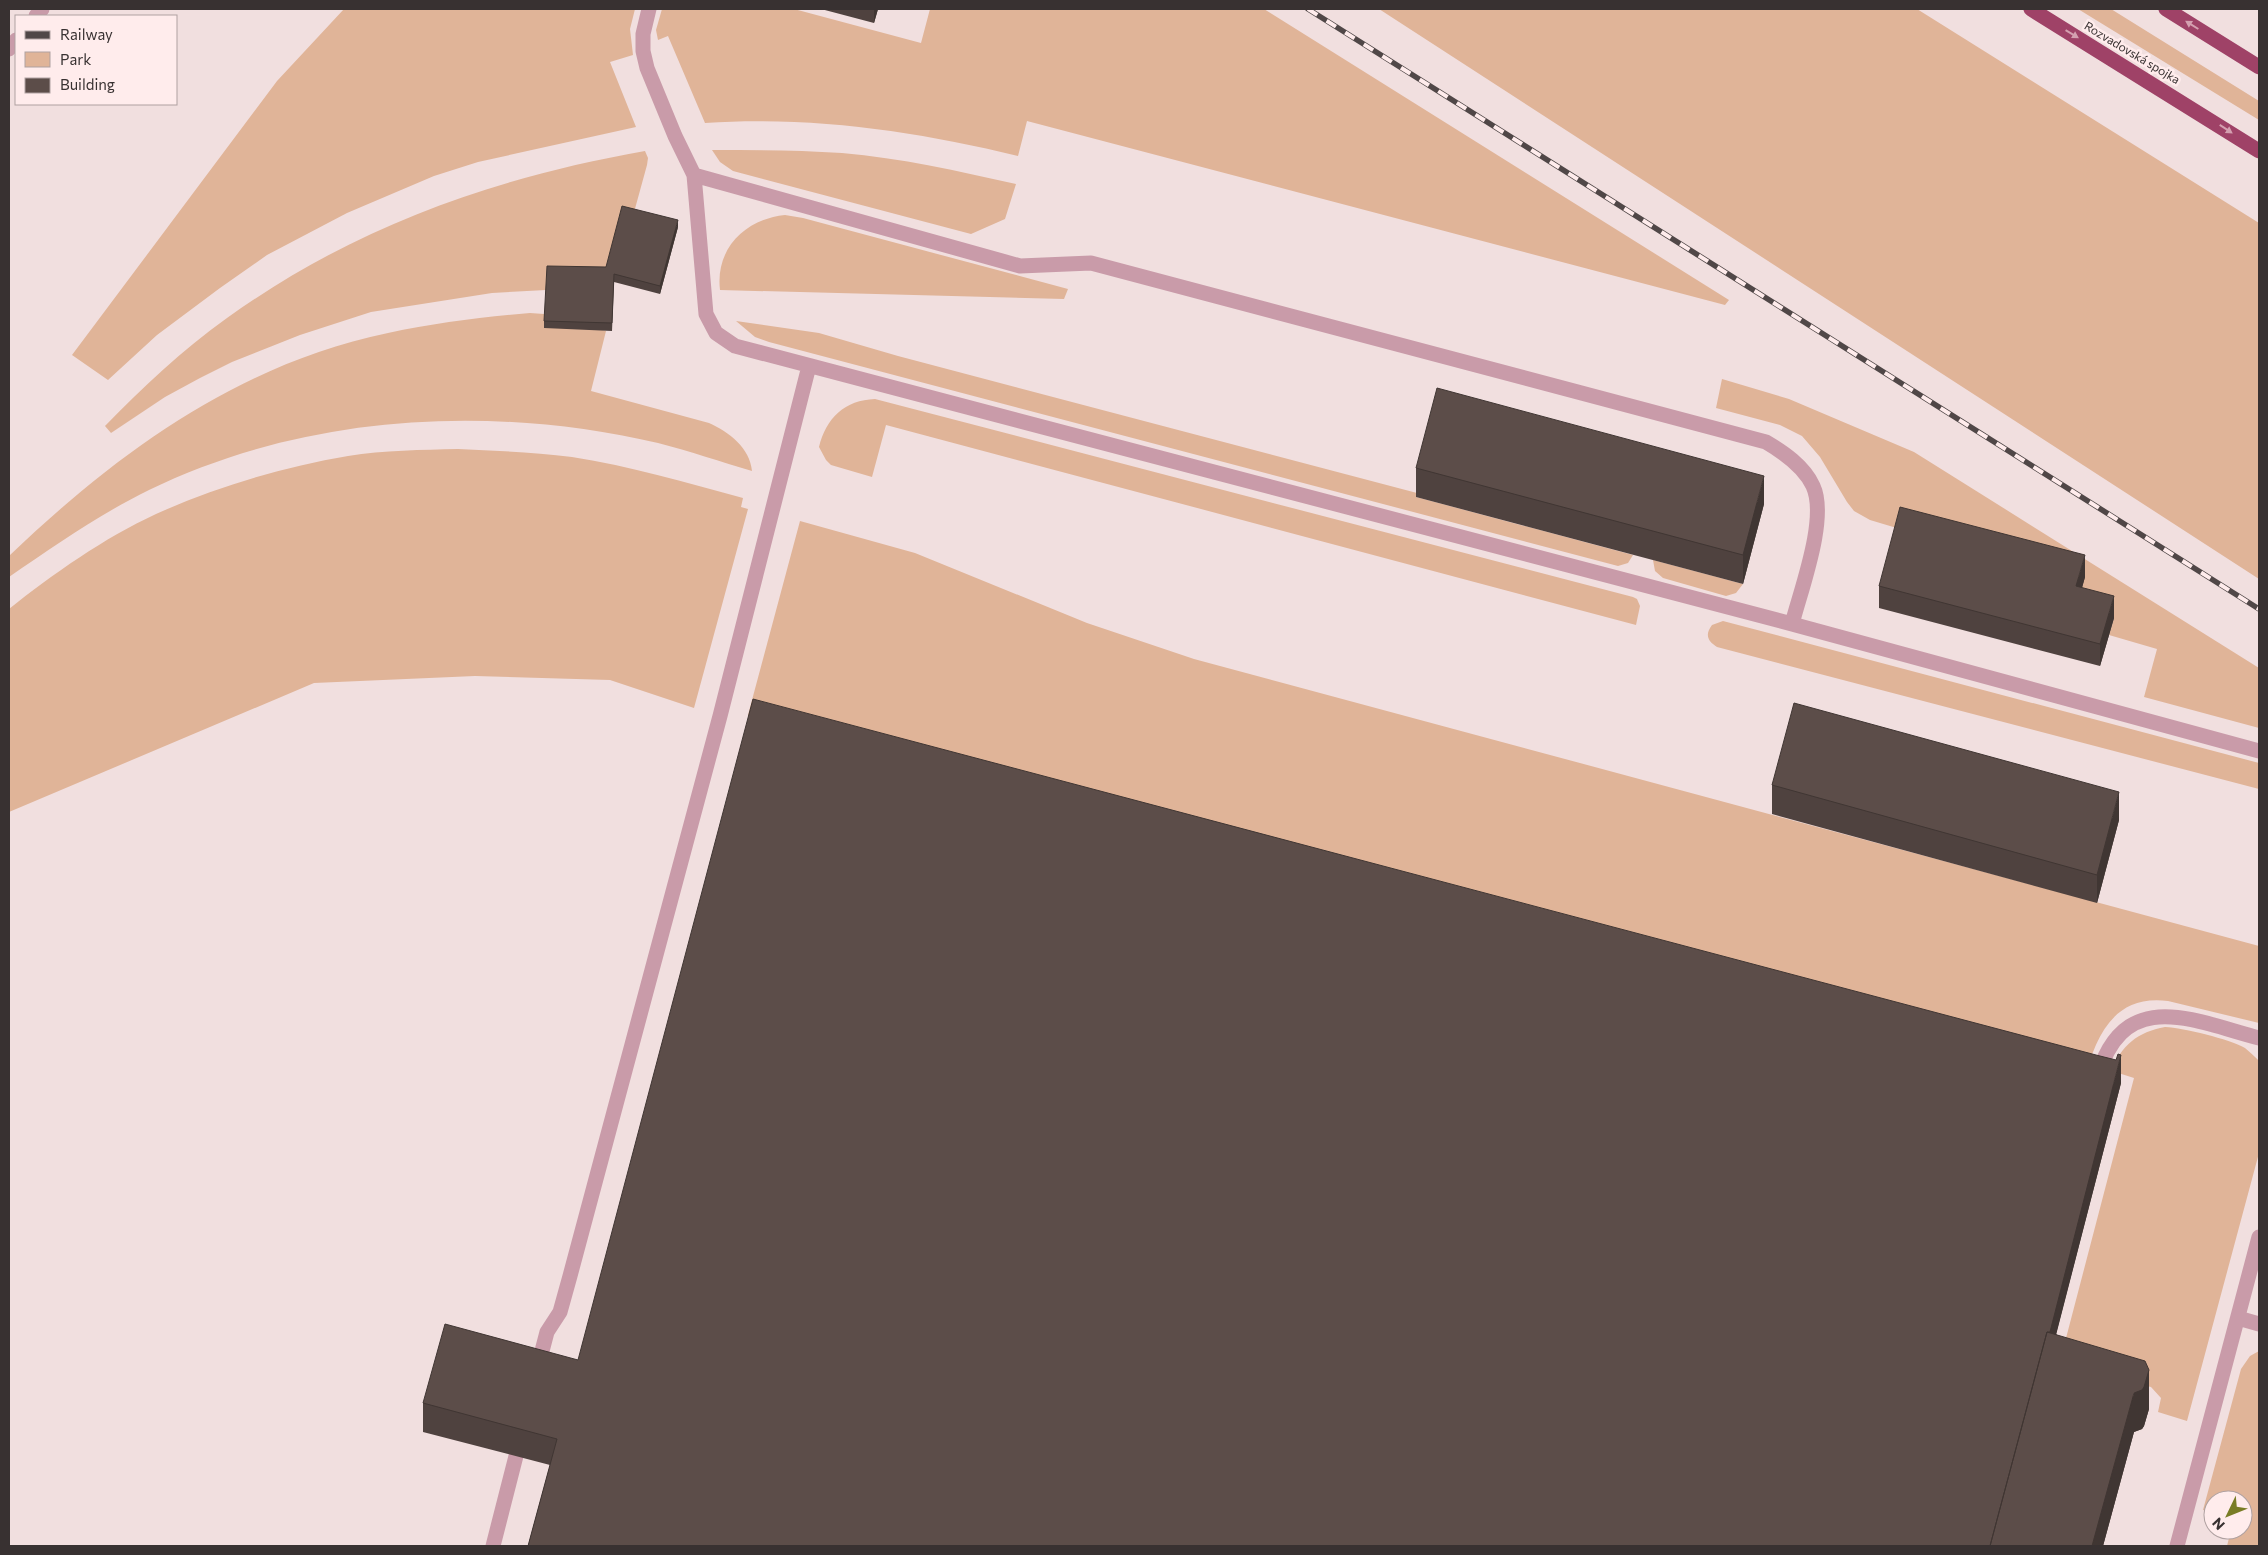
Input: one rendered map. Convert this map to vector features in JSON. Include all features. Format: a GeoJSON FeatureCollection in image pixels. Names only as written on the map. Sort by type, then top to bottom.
{"type":"FeatureCollection","features":[{"type":"Feature","properties":{"kind":"highway","name":"Rozvadovská spojka"},"geometry":{"type":"LineString","coordinates":[[2030,9],[2259,150]]}},
{"type":"Feature","properties":{"kind":"highway"},"geometry":{"type":"LineString","coordinates":[[2166,9],[2259,66]]}},
{"type":"Feature","properties":{"kind":"lane"},"geometry":{"type":"LineString","coordinates":[[649,9],[643,34],[642,51],[646,68],[694,175],[706,314],[716,333],[735,346],[1792,624],[2259,751]]}},
{"type":"Feature","properties":{"kind":"lane"},"geometry":{"type":"LineString","coordinates":[[694,175],[1020,266],[1091,263],[1766,442],[1785,453],[1799,467],[1813,485],[1818,505],[1818,524],[1792,624]]}},
{"type":"Feature","properties":{"kind":"lane"},"geometry":{"type":"LineString","coordinates":[[536,1377],[547,1332],[560,1312],[570,1276],[720,716],[809,366]]}},
{"type":"Feature","properties":{"kind":"lane"},"geometry":{"type":"LineString","coordinates":[[2096,1084],[2103,1060],[2110,1047],[2130,1026],[2157,1016],[2173,1016],[2259,1038]]}},
{"type":"Feature","properties":{"kind":"lane"},"geometry":{"type":"LineString","coordinates":[[2177,1546],[2259,1237]]}},
{"type":"Feature","properties":{"kind":"lane"},"geometry":{"type":"LineString","coordinates":[[2238,1318],[2259,1324]]}},
{"type":"Feature","properties":{"kind":"lane"},"geometry":{"type":"LineString","coordinates":[[494,1546],[516,1456]]}},
{"type":"Feature","properties":{"kind":"green space"},"geometry":{"type":"Polygon","coordinates":[[[344,9],[635,9],[630,29],[633,55],[610,62],[636,127],[478,162],[434,176],[347,213],[267,255],[157,335],[108,380],[72,355],[277,81],[344,9]]]}},
{"type":"Feature","properties":{"kind":"green space"},"geometry":{"type":"Polygon","coordinates":[[[662,9],[794,9],[921,43],[930,9],[1264,9],[1729,300],[1725,305],[1027,121],[1018,156],[941,139],[863,127],[785,122],[705,123],[668,36],[658,40],[656,30],[662,9]]]}},
{"type":"Feature","properties":{"kind":"green space"},"geometry":{"type":"Polygon","coordinates":[[[1379,9],[1917,9],[2259,223],[2259,579],[1379,9]]]}},
{"type":"Feature","properties":{"kind":"green space"},"geometry":{"type":"Polygon","coordinates":[[[2078,9],[2111,9],[2259,101],[2259,120],[2078,9]]]}},
{"type":"Feature","properties":{"kind":"green space"},"geometry":{"type":"Polygon","coordinates":[[[712,150],[810,151],[864,155],[1016,184],[1005,219],[971,234],[733,171],[720,162],[712,150]]]}},
{"type":"Feature","properties":{"kind":"green space"},"geometry":{"type":"Polygon","coordinates":[[[645,151],[648,158],[647,165],[633,216],[606,275],[546,290],[492,293],[371,312],[300,335],[232,362],[165,397],[111,433],[105,426],[163,369],[210,330],[275,286],[324,257],[426,210],[479,192],[588,162],[645,151]]]}},
{"type":"Feature","properties":{"kind":"green space"},"geometry":{"type":"Polygon","coordinates":[[[785,215],[803,218],[1068,289],[1064,299],[720,290],[720,275],[723,261],[728,249],[736,238],[758,222],[785,215]]]}},
{"type":"Feature","properties":{"kind":"green space"},"geometry":{"type":"Polygon","coordinates":[[[530,313],[544,314],[606,331],[591,391],[709,423],[731,436],[743,448],[752,471],[658,443],[594,431],[530,423],[464,421],[399,423],[334,431],[271,445],[209,465],[149,490],[95,520],[9,577],[9,556],[93,481],[183,417],[231,390],[281,367],[333,347],[423,326],[530,313]]]}},
{"type":"Feature","properties":{"kind":"green space"},"geometry":{"type":"Polygon","coordinates":[[[736,321],[819,333],[898,356],[1417,493],[1416,497],[1633,555],[1628,563],[1618,566],[769,342],[755,337],[736,321]]]}},
{"type":"Feature","properties":{"kind":"green space"},"geometry":{"type":"Polygon","coordinates":[[[1722,379],[1789,399],[1914,452],[2259,668],[2259,728],[2144,697],[2157,649],[2109,635],[2114,618],[1900,529],[1870,520],[1854,511],[1820,457],[1802,436],[1780,425],[1716,408],[1722,379]]]}},
{"type":"Feature","properties":{"kind":"green space"},"geometry":{"type":"Polygon","coordinates":[[[875,399],[1633,597],[1637,599],[1640,606],[1636,625],[886,425],[872,477],[831,465],[819,447],[826,427],[838,412],[846,407],[864,400],[875,399]]]}},
{"type":"Feature","properties":{"kind":"green space"},"geometry":{"type":"Polygon","coordinates":[[[458,449],[572,457],[658,475],[743,498],[741,507],[748,509],[694,708],[610,680],[475,676],[314,683],[9,812],[9,609],[98,545],[156,514],[202,495],[275,472],[348,456],[389,451],[458,449]]]}},
{"type":"Feature","properties":{"kind":"green space"},"geometry":{"type":"Polygon","coordinates":[[[800,521],[915,553],[1087,623],[1194,659],[2259,946],[2259,1023],[2168,1001],[2149,1001],[2133,1004],[2120,1012],[2101,1034],[2084,1080],[753,727],[748,715],[800,521]]]}},
{"type":"Feature","properties":{"kind":"green space"},"geometry":{"type":"Polygon","coordinates":[[[1653,560],[1743,584],[1736,593],[1726,596],[1663,578],[1655,571],[1653,560]]]}},
{"type":"Feature","properties":{"kind":"green space"},"geometry":{"type":"Polygon","coordinates":[[[1723,621],[2259,763],[2259,789],[1717,647],[1709,640],[1708,631],[1712,625],[1723,621]]]}},
{"type":"Feature","properties":{"kind":"green space"},"geometry":{"type":"Polygon","coordinates":[[[2165,1027],[2228,1041],[2245,1048],[2259,1061],[2259,1153],[2187,1421],[2158,1412],[2161,1398],[2151,1387],[2059,1365],[2134,1078],[2112,1071],[2120,1054],[2132,1041],[2147,1032],[2165,1027]]]}},
{"type":"Feature","properties":{"kind":"green space"},"geometry":{"type":"Polygon","coordinates":[[[2259,1351],[2259,1546],[2227,1546],[2228,1540],[2253,1540],[2253,1490],[2208,1490],[2241,1369],[2250,1356],[2259,1351]]]}},
{"type":"Feature","properties":{"kind":"building"},"geometry":{"type":"Polygon","coordinates":[[[622,206],[678,220],[660,286],[614,274],[612,323],[544,321],[547,266],[606,267],[622,206]]]}},
{"type":"Feature","properties":{"kind":"building"},"geometry":{"type":"Polygon","coordinates":[[[1437,388],[1764,476],[1743,555],[1416,468],[1437,388]]]}},
{"type":"Feature","properties":{"kind":"building"},"geometry":{"type":"Polygon","coordinates":[[[1900,507],[2085,555],[2076,586],[2114,596],[2100,644],[1879,586],[1900,507]]]}},
{"type":"Feature","properties":{"kind":"building"},"geometry":{"type":"Polygon","coordinates":[[[753,699],[2096,1055],[2116,1060],[2118,1054],[2121,1055],[2050,1332],[2047,1332],[1990,1546],[528,1546],[557,1439],[423,1403],[445,1324],[578,1360],[753,699]]]}},
{"type":"Feature","properties":{"kind":"building"},"geometry":{"type":"Polygon","coordinates":[[[1794,703],[2119,792],[2097,875],[1772,785],[1794,703]]]}},
{"type":"Feature","properties":{"kind":"building"},"geometry":{"type":"Polygon","coordinates":[[[2047,1332],[2145,1361],[2149,1370],[2144,1387],[2142,1390],[2134,1393],[2092,1546],[1990,1546],[2047,1332]]]}},
{"type":"Feature","properties":{"kind":"railway"},"geometry":{"type":"LineString","coordinates":[[1308,9],[2259,609]]}}]}
